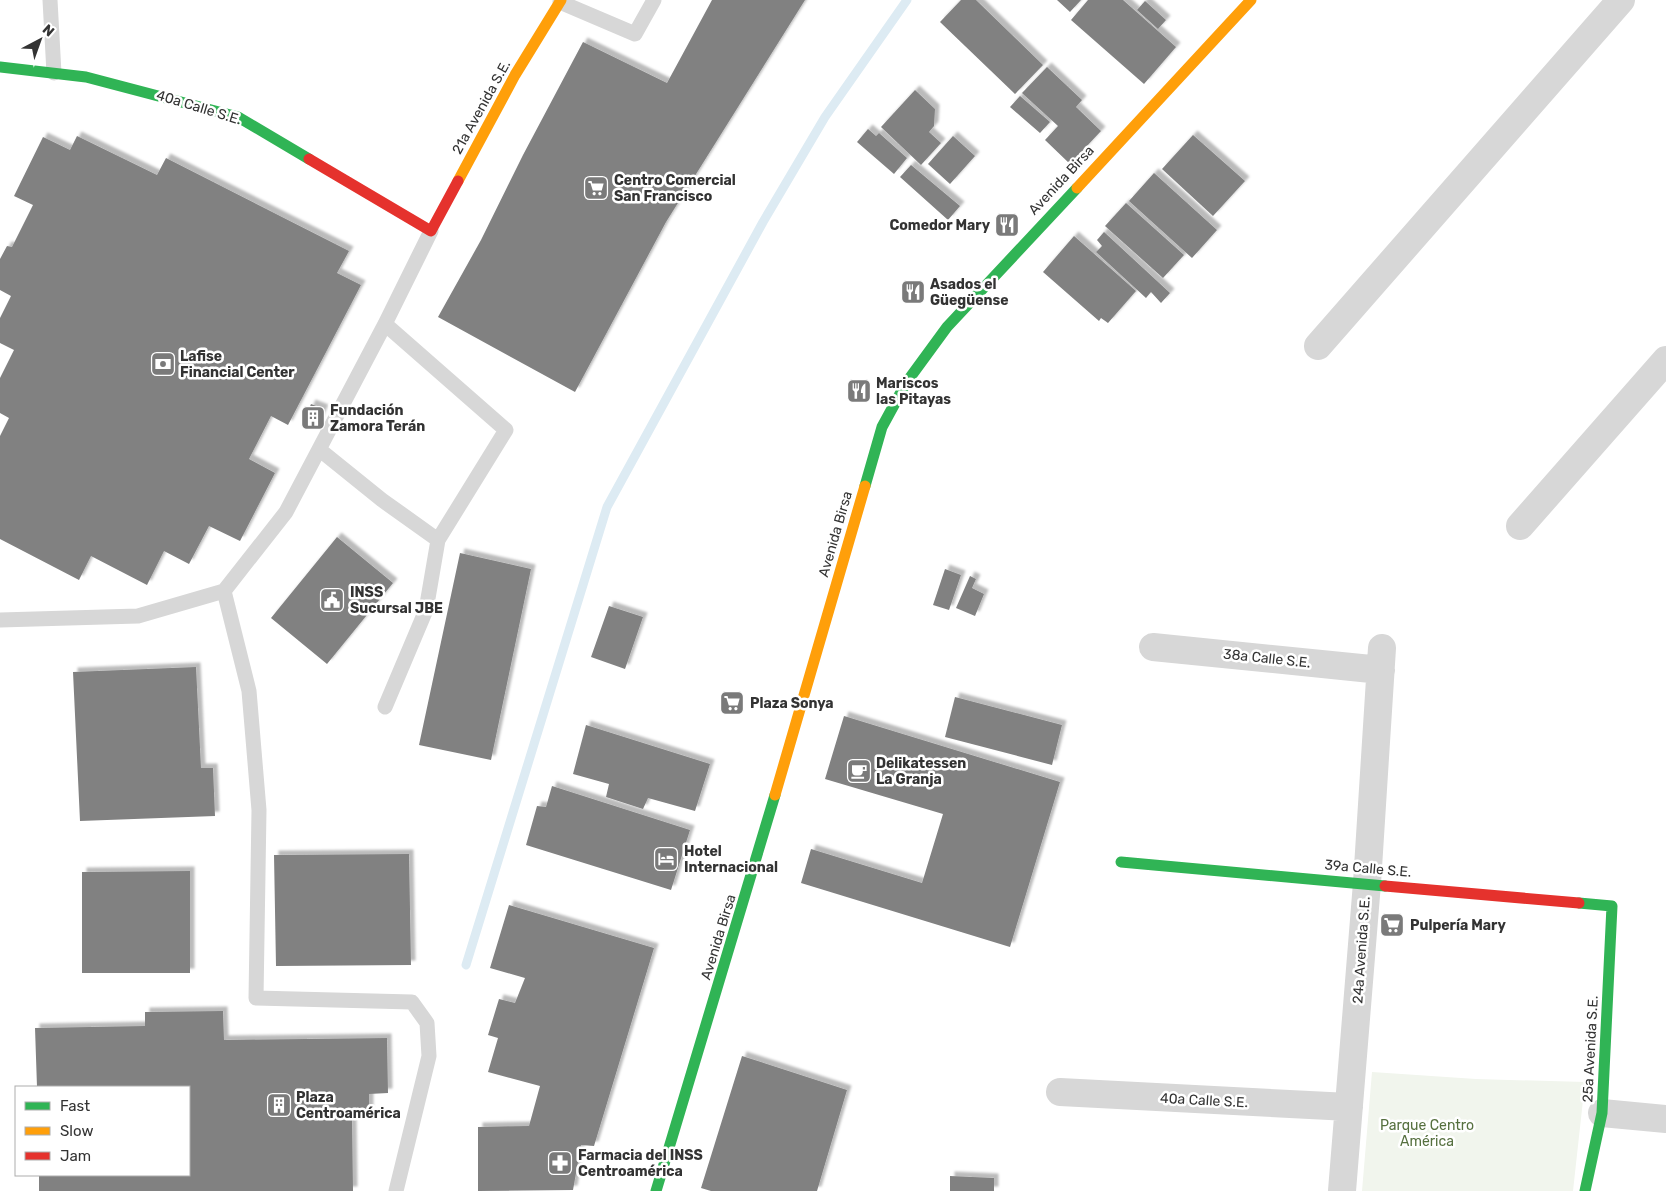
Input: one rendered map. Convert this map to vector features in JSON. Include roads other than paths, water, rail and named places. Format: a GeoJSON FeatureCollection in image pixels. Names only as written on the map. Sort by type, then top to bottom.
{"type":"FeatureCollection","features":[{"type":"Feature","properties":{"kind":"street","name":"Avenida Birsa"},"geometry":{"type":"LineString","coordinates":[[656,1191],[743,905],[882,427],[906,384],[947,327],[1251,0]]}},
{"type":"Feature","properties":{"kind":"street"},"geometry":{"type":"LineString","coordinates":[[1318,346],[1621,0]]}},
{"type":"Feature","properties":{"kind":"street","name":"21a Avenida S.E."},"geometry":{"type":"LineString","coordinates":[[431,231],[515,75],[560,1]]}},
{"type":"Feature","properties":{"kind":"street","name":"40a Calle S.E."},"geometry":{"type":"LineString","coordinates":[[0,67],[86,77],[238,117],[431,231]]}},
{"type":"Feature","properties":{"kind":"street"},"geometry":{"type":"LineString","coordinates":[[1520,526],[1666,360]]}},
{"type":"Feature","properties":{"kind":"street","name":"38a Calle S.E."},"geometry":{"type":"LineString","coordinates":[[1153,646],[1382,659]]}},
{"type":"Feature","properties":{"kind":"street","name":"24a Avenida S.E."},"geometry":{"type":"LineString","coordinates":[[1342,1191],[1367,883],[1382,659]]}},
{"type":"Feature","properties":{"kind":"street","name":"39a Calle S.E."},"geometry":{"type":"LineString","coordinates":[[1121,862],[1612,906]]}},
{"type":"Feature","properties":{"kind":"street","name":"25a Avenida S.E."},"geometry":{"type":"LineString","coordinates":[[1585,1191],[1602,1113],[1612,906]]}},
{"type":"Feature","properties":{"kind":"street","name":"40a Calle S.E."},"geometry":{"type":"LineString","coordinates":[[1060,1092],[1349,1107]]}},
{"type":"Feature","properties":{"kind":"street"},"geometry":{"type":"LineString","coordinates":[[1602,1113],[1666,1119]]}},
{"type":"Feature","properties":{"kind":"lane"},"geometry":{"type":"LineString","coordinates":[[50,0],[54,74]]}},
{"type":"Feature","properties":{"kind":"lane"},"geometry":{"type":"LineString","coordinates":[[560,1],[635,34],[654,0]]}},
{"type":"Feature","properties":{"kind":"lane"},"geometry":{"type":"LineString","coordinates":[[0,620],[138,616],[224,591],[286,512],[320,450],[431,231]]}},
{"type":"Feature","properties":{"kind":"lane"},"geometry":{"type":"LineString","coordinates":[[385,324],[506,430],[438,540],[426,610],[385,707]]}},
{"type":"Feature","properties":{"kind":"lane"},"geometry":{"type":"LineString","coordinates":[[320,450],[382,500],[438,540]]}},
{"type":"Feature","properties":{"kind":"lane"},"geometry":{"type":"LineString","coordinates":[[224,591],[249,691],[259,810],[256,998],[412,1002],[427,1023],[429,1056],[396,1191]]}},
{"type":"Feature","properties":{"kind":"waterway"},"geometry":{"type":"LineString","coordinates":[[466,965],[607,507],[763,222],[825,117],[907,0]]}},
{"type":"Feature","properties":{"kind":"place","name":"Centro Comercial San Francisco"},"geometry":{"type":"Point","coordinates":[596,188]}},
{"type":"Feature","properties":{"kind":"place","name":"Comedor Mary"},"geometry":{"type":"Point","coordinates":[1007,225]}},
{"type":"Feature","properties":{"kind":"place","name":"Asados el Güegüense"},"geometry":{"type":"Point","coordinates":[913,292]}},
{"type":"Feature","properties":{"kind":"place","name":"Lafise Financial Center"},"geometry":{"type":"Point","coordinates":[163,364]}},
{"type":"Feature","properties":{"kind":"place","name":"Mariscos las Pitayas"},"geometry":{"type":"Point","coordinates":[859,391]}},
{"type":"Feature","properties":{"kind":"place","name":"Fundación Zamora Terán"},"geometry":{"type":"Point","coordinates":[313,418]}},
{"type":"Feature","properties":{"kind":"place","name":"INSS Sucursal JBE"},"geometry":{"type":"Point","coordinates":[332,600]}},
{"type":"Feature","properties":{"kind":"place","name":"Plaza Sonya"},"geometry":{"type":"Point","coordinates":[732,703]}},
{"type":"Feature","properties":{"kind":"place","name":"Delikatessen La Granja"},"geometry":{"type":"Point","coordinates":[859,771]}},
{"type":"Feature","properties":{"kind":"place","name":"Hotel Internacional"},"geometry":{"type":"Point","coordinates":[666,859]}},
{"type":"Feature","properties":{"kind":"place","name":"Pulpería Mary"},"geometry":{"type":"Point","coordinates":[1392,925]}},
{"type":"Feature","properties":{"kind":"place","name":"Plaza Centroamérica"},"geometry":{"type":"Point","coordinates":[279,1105]}},
{"type":"Feature","properties":{"kind":"place","name":"Farmacia del INSS Centroamérica"},"geometry":{"type":"Point","coordinates":[560,1163]}},
{"type":"Feature","properties":{"kind":"park label","name":"Parque Centro América"},"geometry":{"type":"Point","coordinates":[1427,1134]}}]}
